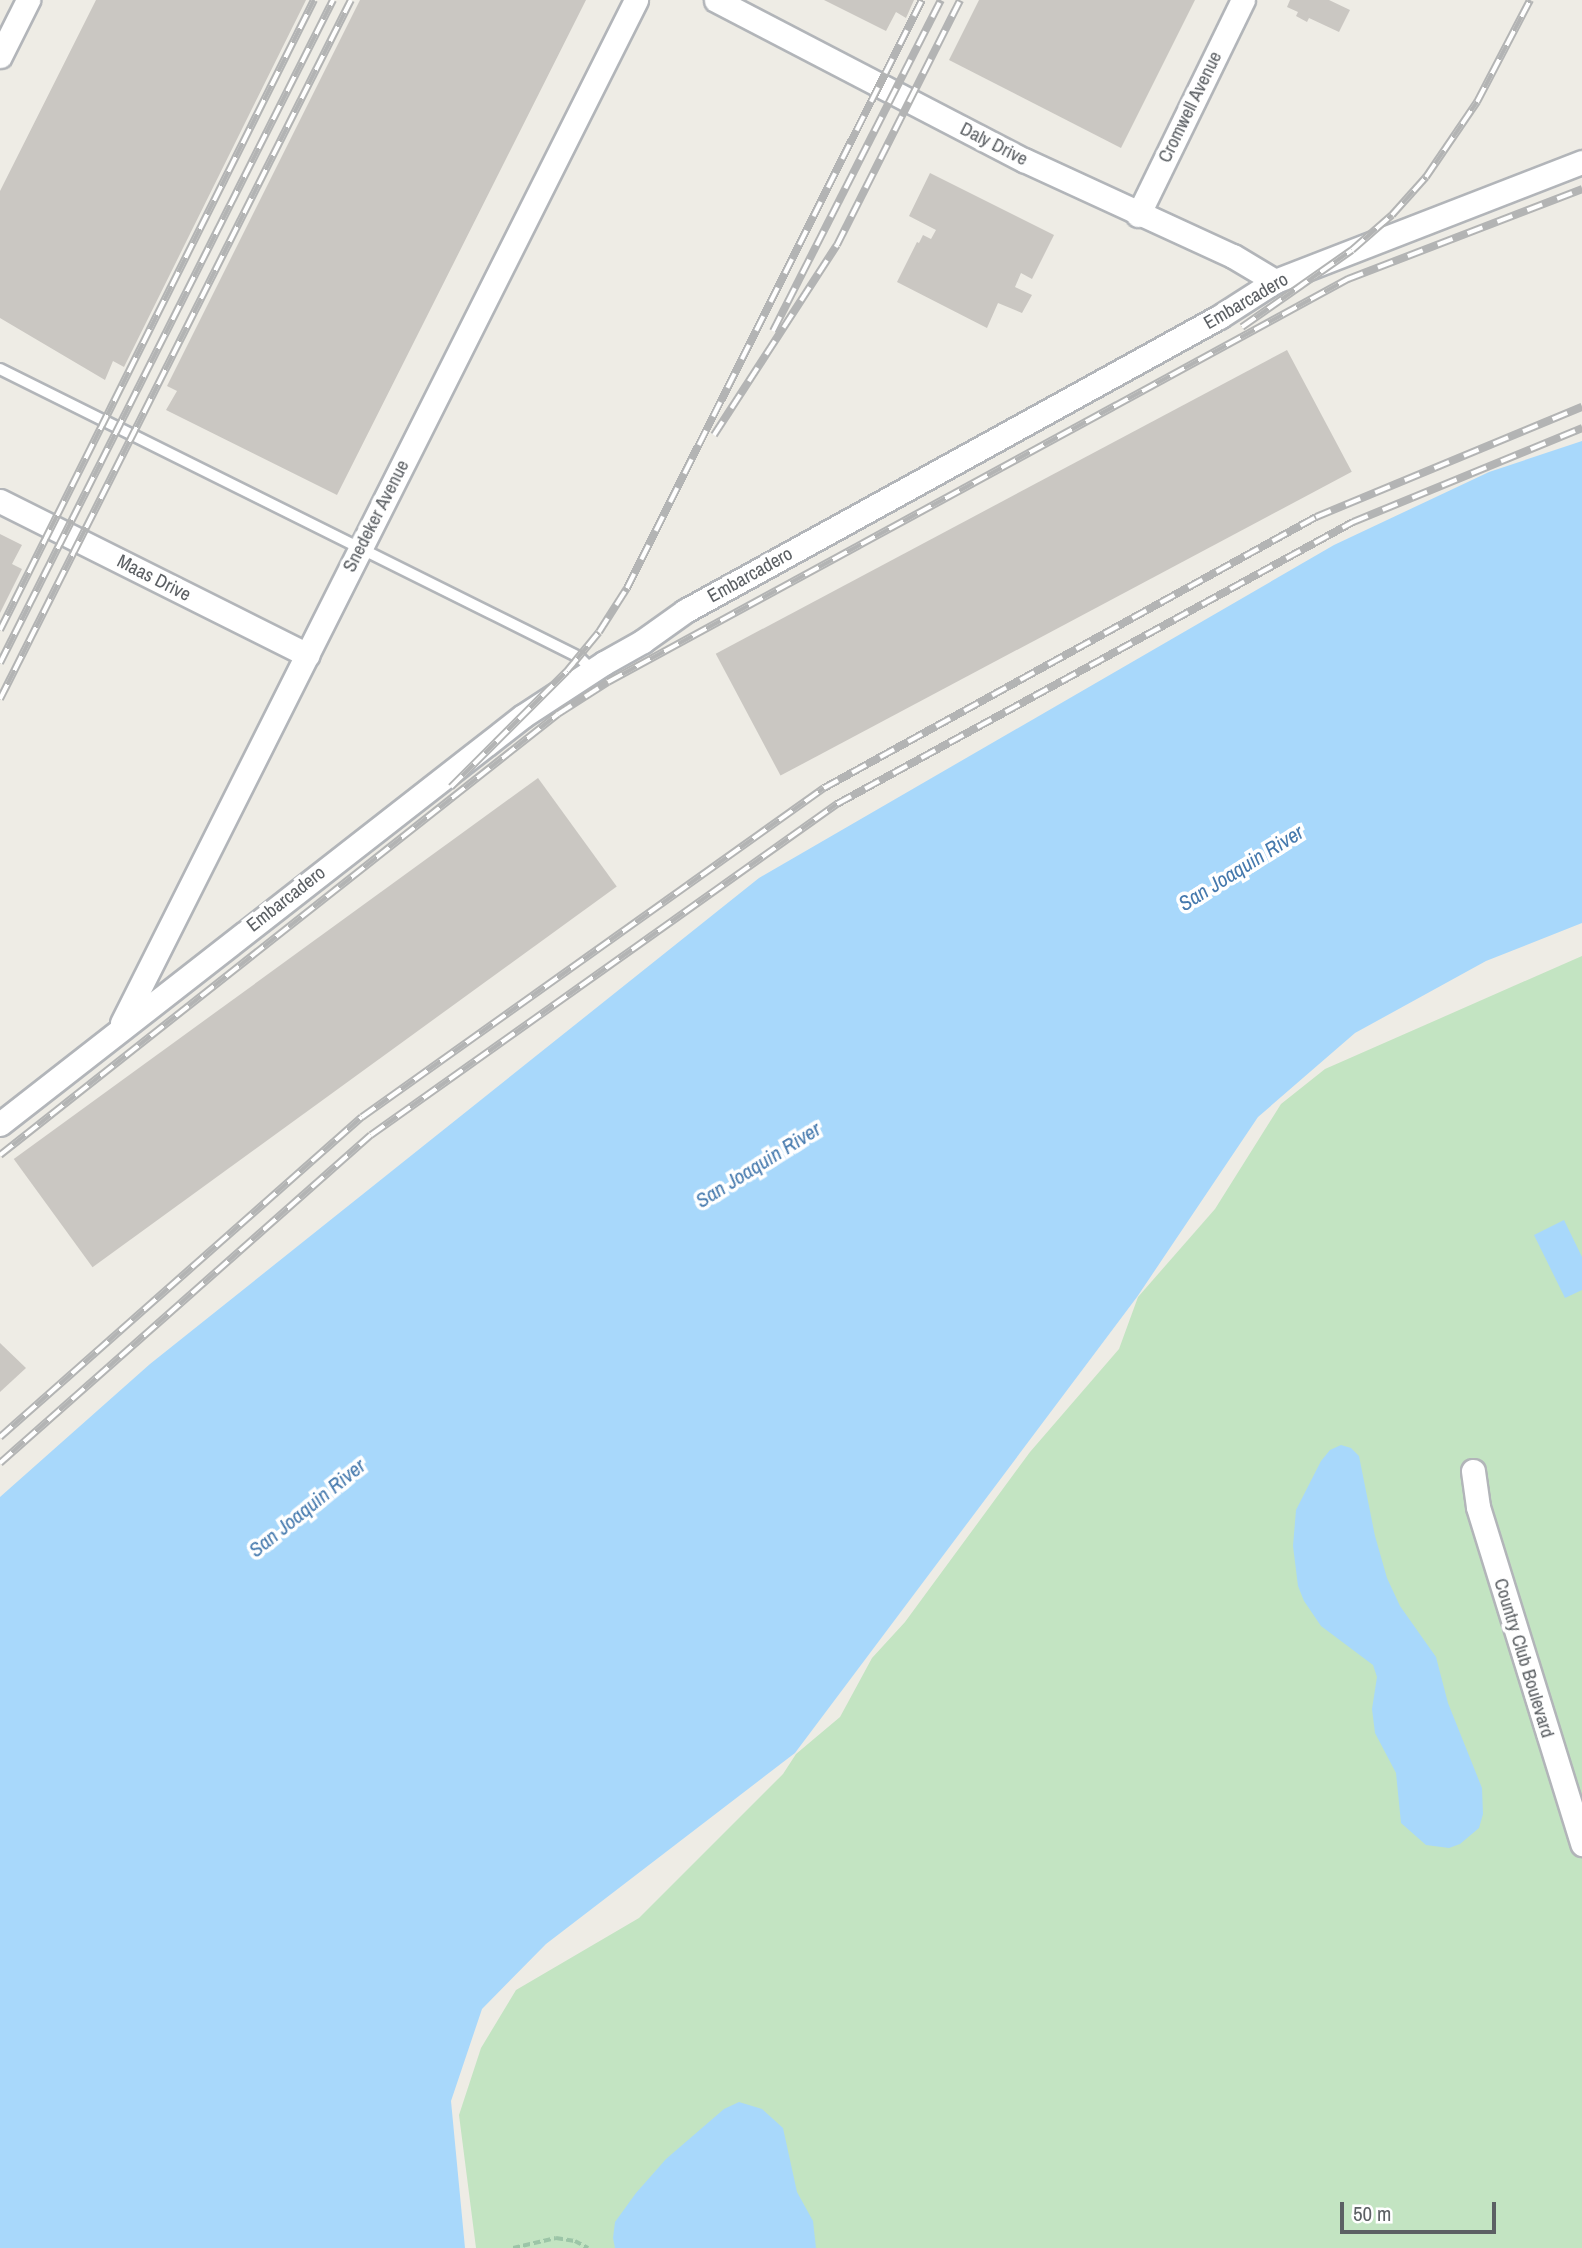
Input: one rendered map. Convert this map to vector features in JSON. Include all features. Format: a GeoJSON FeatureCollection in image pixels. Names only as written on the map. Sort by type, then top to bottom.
{"type":"FeatureCollection","features":[{"type":"Feature","properties":{"kind":"street"},"geometry":{"type":"LineString","coordinates":[[0,56],[28,0]]}},
{"type":"Feature","properties":{"kind":"street","name":"Snedeker Avenue"},"geometry":{"type":"LineString","coordinates":[[117,1033],[636,0]]}},
{"type":"Feature","properties":{"kind":"street","name":"Daly Drive"},"geometry":{"type":"LineString","coordinates":[[716,0],[1024,160],[1138,215],[1233,256],[1275,281]]}},
{"type":"Feature","properties":{"kind":"street","name":"Cromwell Avenue"},"geometry":{"type":"LineString","coordinates":[[1138,215],[1243,0]]}},
{"type":"Feature","properties":{"kind":"street","name":"Embarcadero"},"geometry":{"type":"LineString","coordinates":[[0,1125],[459,764],[592,670],[643,641],[685,611],[1219,317],[1275,281],[1582,162]]}},
{"type":"Feature","properties":{"kind":"street","name":"Maas Drive"},"geometry":{"type":"LineString","coordinates":[[0,501],[308,655]]}},
{"type":"Feature","properties":{"kind":"street","name":"Country Club Boulevard"},"geometry":{"type":"LineString","coordinates":[[1473,1471],[1478,1507],[1582,1844]]}},
{"type":"Feature","properties":{"kind":"lane"},"geometry":{"type":"LineString","coordinates":[[0,369],[579,657],[592,670]]}},
{"type":"Feature","properties":{"kind":"path"},"geometry":{"type":"LineString","coordinates":[[513,2248],[556,2238],[575,2241],[588,2248]]}},
{"type":"Feature","properties":{"kind":"green space"},"geometry":{"type":"Polygon","coordinates":[[[1582,956],[1582,2248],[476,2248],[459,2115],[481,2048],[516,1990],[639,1918],[783,1774],[796,1754],[840,1717],[872,1658],[905,1622],[1030,1452],[1119,1349],[1138,1297],[1215,1209],[1281,1104],[1325,1069],[1582,956]]]}},
{"type":"Feature","properties":{"kind":"water","name":"San Joaquin River"},"geometry":{"type":"Polygon","coordinates":[[[1582,441],[1582,923],[1486,961],[1355,1033],[1258,1117],[1137,1297],[795,1753],[546,1944],[482,2009],[451,2101],[465,2248],[0,2248],[0,1497],[150,1364],[759,878],[1334,545],[1489,472],[1582,441]]]}},
{"type":"Feature","properties":{"kind":"water"},"geometry":{"type":"Polygon","coordinates":[[[1564,1220],[1582,1257],[1582,1290],[1565,1298],[1534,1235],[1564,1220]]]}},
{"type":"Feature","properties":{"kind":"water"},"geometry":{"type":"Polygon","coordinates":[[[1341,1445],[1351,1448],[1359,1456],[1375,1536],[1387,1578],[1400,1606],[1436,1657],[1448,1703],[1482,1788],[1483,1814],[1479,1828],[1460,1844],[1449,1848],[1426,1845],[1401,1823],[1396,1773],[1375,1733],[1372,1709],[1377,1677],[1373,1665],[1321,1626],[1304,1601],[1298,1586],[1293,1546],[1296,1510],[1321,1461],[1330,1450],[1341,1445]]]}},
{"type":"Feature","properties":{"kind":"water"},"geometry":{"type":"Polygon","coordinates":[[[739,2102],[762,2109],[783,2128],[797,2192],[813,2221],[816,2248],[615,2248],[615,2222],[636,2193],[666,2159],[724,2109],[739,2102]]]}},
{"type":"Feature","properties":{"kind":"building"},"geometry":{"type":"Polygon","coordinates":[[[96,0],[306,0],[124,367],[113,361],[105,380],[0,318],[0,191],[96,0]]]}},
{"type":"Feature","properties":{"kind":"building"},"geometry":{"type":"Polygon","coordinates":[[[360,0],[586,0],[337,495],[166,410],[177,391],[167,386],[360,0]]]}},
{"type":"Feature","properties":{"kind":"building"},"geometry":{"type":"Polygon","coordinates":[[[824,0],[914,0],[906,18],[896,12],[886,31],[824,0]]]}},
{"type":"Feature","properties":{"kind":"building"},"geometry":{"type":"Polygon","coordinates":[[[979,0],[1195,0],[1121,148],[949,60],[979,0]]]}},
{"type":"Feature","properties":{"kind":"building"},"geometry":{"type":"Polygon","coordinates":[[[1290,0],[1329,0],[1350,10],[1339,32],[1309,18],[1307,22],[1296,16],[1298,12],[1287,7],[1290,0]]]}},
{"type":"Feature","properties":{"kind":"building"},"geometry":{"type":"Polygon","coordinates":[[[930,173],[1054,235],[1032,279],[1021,273],[1015,287],[1032,295],[1022,313],[998,303],[987,328],[897,282],[917,242],[919,243],[923,235],[931,239],[936,230],[909,216],[930,173]]]}},
{"type":"Feature","properties":{"kind":"building"},"geometry":{"type":"Polygon","coordinates":[[[1287,350],[1352,472],[781,776],[716,654],[1287,350]]]}},
{"type":"Feature","properties":{"kind":"building"},"geometry":{"type":"Polygon","coordinates":[[[0,534],[22,545],[12,564],[22,569],[0,613],[0,534]]]}},
{"type":"Feature","properties":{"kind":"building"},"geometry":{"type":"Polygon","coordinates":[[[538,778],[617,886],[93,1267],[14,1159],[538,778]]]}},
{"type":"Feature","properties":{"kind":"building"},"geometry":{"type":"Polygon","coordinates":[[[0,1343],[26,1368],[0,1392],[0,1343]]]}},
{"type":"Feature","properties":{"kind":"railway"},"geometry":{"type":"LineString","coordinates":[[0,630],[314,0]]}},
{"type":"Feature","properties":{"kind":"railway"},"geometry":{"type":"LineString","coordinates":[[0,663],[333,0]]}},
{"type":"Feature","properties":{"kind":"railway"},"geometry":{"type":"LineString","coordinates":[[0,699],[351,0]]}},
{"type":"Feature","properties":{"kind":"railway"},"geometry":{"type":"LineString","coordinates":[[451,787],[567,671],[599,632],[627,588],[922,0]]}},
{"type":"Feature","properties":{"kind":"railway"},"geometry":{"type":"LineString","coordinates":[[773,331],[941,0]]}},
{"type":"Feature","properties":{"kind":"railway"},"geometry":{"type":"LineString","coordinates":[[714,435],[837,245],[960,0]]}},
{"type":"Feature","properties":{"kind":"railway"},"geometry":{"type":"LineString","coordinates":[[1242,327],[1352,250],[1392,215],[1426,177],[1477,102],[1530,0]]}},
{"type":"Feature","properties":{"kind":"railway"},"geometry":{"type":"LineString","coordinates":[[0,1155],[558,714],[608,682],[1348,279],[1582,189]]}},
{"type":"Feature","properties":{"kind":"railway"},"geometry":{"type":"LineString","coordinates":[[0,1437],[362,1117],[824,788],[1316,517],[1582,407]]}},
{"type":"Feature","properties":{"kind":"railway"},"geometry":{"type":"LineString","coordinates":[[0,1463],[371,1135],[837,804],[1353,522],[1582,428]]}}]}
